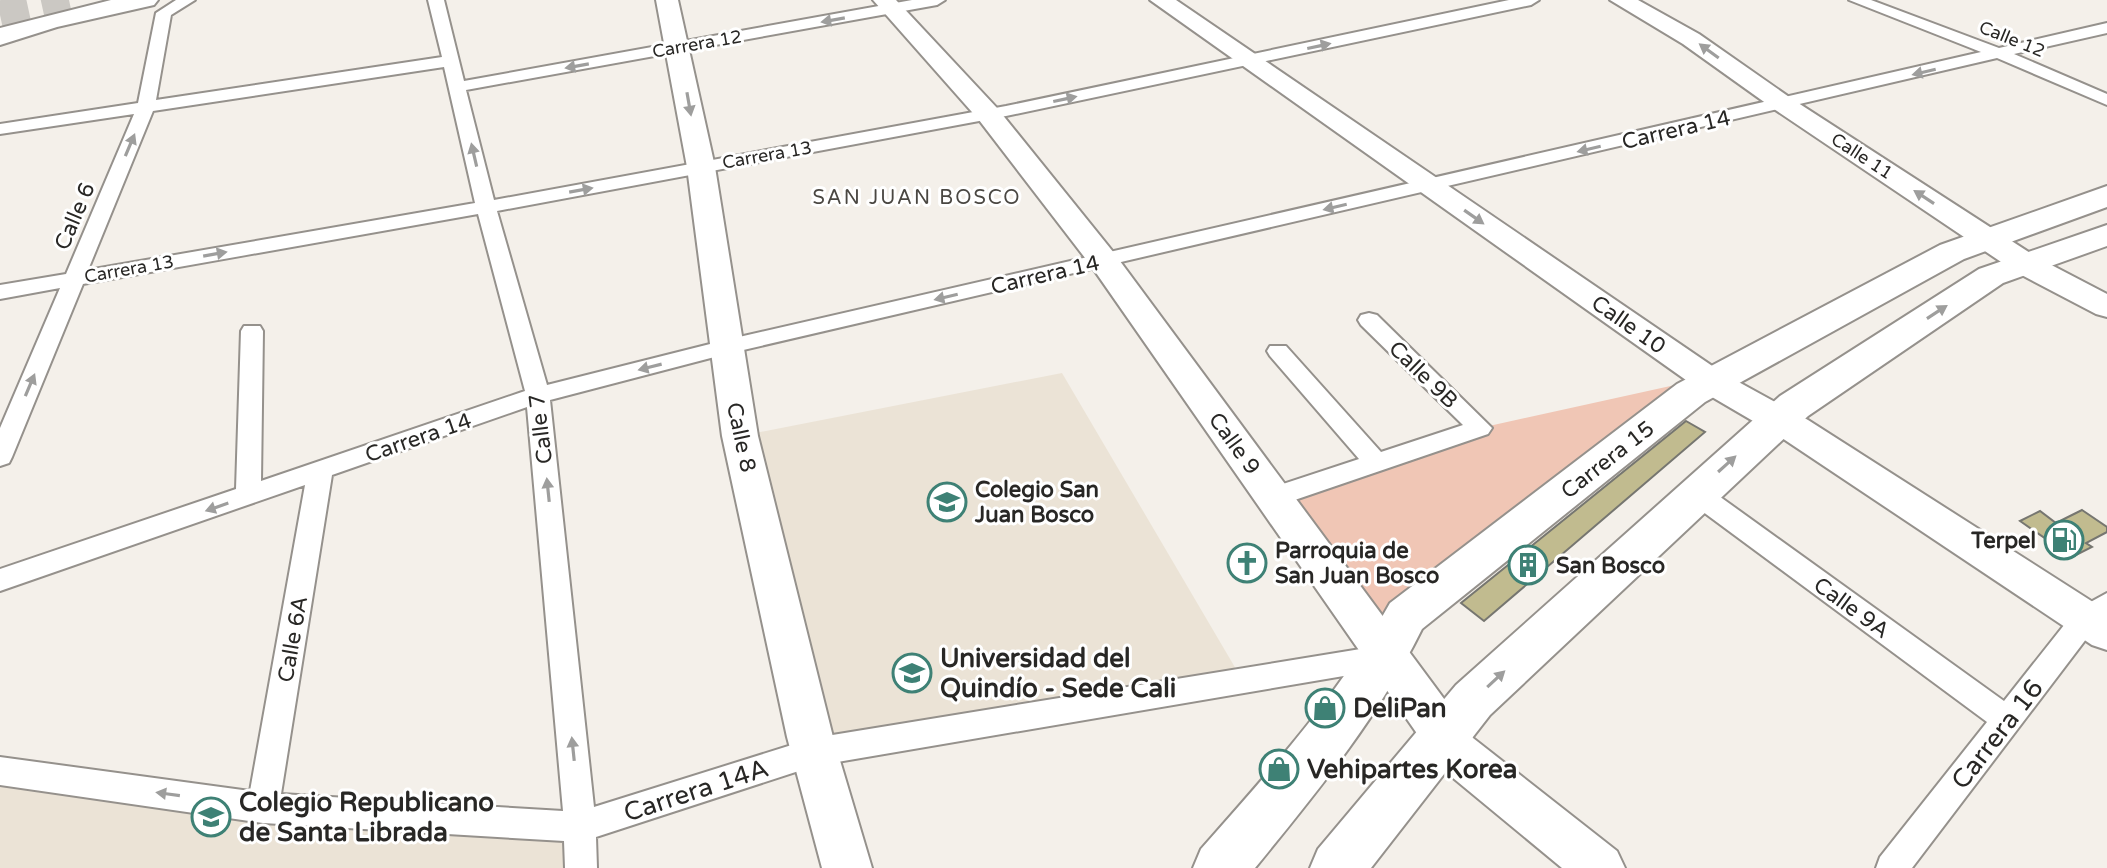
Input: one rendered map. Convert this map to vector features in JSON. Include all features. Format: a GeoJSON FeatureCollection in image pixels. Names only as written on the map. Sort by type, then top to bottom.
{"type":"FeatureCollection","features":[{"type":"Feature","properties":{"kind":"main road"},"geometry":{"type":"LineString","coordinates":[[0,17],[116,0]]}},
{"type":"Feature","properties":{"kind":"main road"},"geometry":{"type":"LineString","coordinates":[[0,37],[50,21],[145,0]]}},
{"type":"Feature","properties":{"kind":"main road","name":"Calle 8"},"geometry":{"type":"LineString","coordinates":[[667,0],[701,167],[740,436],[814,752],[847,868]]}},
{"type":"Feature","properties":{"kind":"main road","name":"Calle 10"},"geometry":{"type":"LineString","coordinates":[[1161,0],[1712,382],[1778,419],[2100,618]]}},
{"type":"Feature","properties":{"kind":"main road","name":"Calle 11"},"geometry":{"type":"LineString","coordinates":[[1621,0],[1691,39],[2107,324]]}},
{"type":"Feature","properties":{"kind":"main road","name":"Calle 9"},"geometry":{"type":"LineString","coordinates":[[888,4],[988,114],[1103,260],[1457,753],[1600,868]]}},
{"type":"Feature","properties":{"kind":"main road","name":"Carrera 15"},"geometry":{"type":"LineString","coordinates":[[1337,868],[1473,700],[1778,419],[1991,276],[2009,258],[2107,196]]}},
{"type":"Feature","properties":{"kind":"main road","name":"Carrera 15"},"geometry":{"type":"LineString","coordinates":[[1220,868],[1354,706],[1387,656],[1406,616],[1691,393],[1952,252],[2009,258],[2107,235]]}},
{"type":"Feature","properties":{"kind":"main road","name":"Calle 11"},"geometry":{"type":"LineString","coordinates":[[2009,258],[2107,307]]}},
{"type":"Feature","properties":{"kind":"street","name":"Calle 6"},"geometry":{"type":"LineString","coordinates":[[0,457],[146,107],[164,13],[187,0]]}},
{"type":"Feature","properties":{"kind":"street","name":"Calle 7"},"geometry":{"type":"LineString","coordinates":[[436,0],[486,207],[538,395],[580,827],[581,868]]}},
{"type":"Feature","properties":{"kind":"street","name":"Carrera 12"},"geometry":{"type":"LineString","coordinates":[[457,87],[679,47],[888,4],[937,0]]}},
{"type":"Feature","properties":{"kind":"street","name":"Carrera 13"},"geometry":{"type":"LineString","coordinates":[[0,292],[486,207],[988,114],[1531,0]]}},
{"type":"Feature","properties":{"kind":"street","name":"Calle 12"},"geometry":{"type":"LineString","coordinates":[[1857,0],[2000,54],[2107,100]]}},
{"type":"Feature","properties":{"kind":"street","name":"Carrera 14"},"geometry":{"type":"LineString","coordinates":[[0,580],[538,395],[726,347],[2107,28]]}},
{"type":"Feature","properties":{"kind":"street"},"geometry":{"type":"LineString","coordinates":[[0,129],[451,61]]}},
{"type":"Feature","properties":{"kind":"street","name":"Calle 9B"},"geometry":{"type":"LineString","coordinates":[[1369,320],[1480,428],[1375,462]]}},
{"type":"Feature","properties":{"kind":"street"},"geometry":{"type":"LineString","coordinates":[[248,496],[252,331]]}},
{"type":"Feature","properties":{"kind":"street"},"geometry":{"type":"LineString","coordinates":[[1274,497],[1375,462],[1278,351]]}},
{"type":"Feature","properties":{"kind":"street","name":"Calle 6A"},"geometry":{"type":"LineString","coordinates":[[263,808],[320,471]]}},
{"type":"Feature","properties":{"kind":"street","name":"Calle 9A"},"geometry":{"type":"LineString","coordinates":[[1696,493],[2009,721]]}},
{"type":"Feature","properties":{"kind":"street","name":"Carrera 16"},"geometry":{"type":"LineString","coordinates":[[1892,868],[2009,721],[2100,618]]}},
{"type":"Feature","properties":{"kind":"street","name":"Carrera 14A"},"geometry":{"type":"LineString","coordinates":[[0,771],[263,808],[580,827],[814,752],[1387,656]]}},
{"type":"Feature","properties":{"kind":"shaded area"},"geometry":{"type":"Polygon","coordinates":[[[1696,371],[1387,656],[1274,497],[1480,428],[1675,385],[1696,371]]]}},
{"type":"Feature","properties":{"kind":"shaded area","name":"Colegio San Juan Bosco"},"geometry":{"type":"Polygon","coordinates":[[[1062,373],[1243,681],[814,752],[740,436],[1062,373]]]}},
{"type":"Feature","properties":{"kind":"shaded area","name":"Colegio Republicano de Santa Librada"},"geometry":{"type":"Polygon","coordinates":[[[0,771],[580,827],[581,868],[0,868],[0,771]]]}},
{"type":"Feature","properties":{"kind":"building"},"geometry":{"type":"Polygon","coordinates":[[[1686,421],[1705,432],[1484,621],[1461,603],[1686,421]]]}},
{"type":"Feature","properties":{"kind":"building"},"geometry":{"type":"Polygon","coordinates":[[[2082,510],[2107,527],[2107,532],[2086,543],[2092,547],[2072,557],[2020,521],[2040,511],[2056,523],[2082,510]]]}},
{"type":"Feature","properties":{"kind":"tunnel"},"geometry":{"type":"LineString","coordinates":[[0,15],[69,0]]}},
{"type":"Feature","properties":{"kind":"place","name":"Colegio San Juan Bosco"},"geometry":{"type":"Point","coordinates":[947,502]}},
{"type":"Feature","properties":{"kind":"place","name":"Terpel"},"geometry":{"type":"Point","coordinates":[2064,540]}},
{"type":"Feature","properties":{"kind":"place","name":"Parroquia de San Juan Bosco"},"geometry":{"type":"Point","coordinates":[1247,563]}},
{"type":"Feature","properties":{"kind":"place","name":"San Bosco"},"geometry":{"type":"Point","coordinates":[1528,565]}},
{"type":"Feature","properties":{"kind":"place","name":"Universidad del Quindío - Sede Cali"},"geometry":{"type":"Point","coordinates":[912,673]}},
{"type":"Feature","properties":{"kind":"place","name":"DeliPan"},"geometry":{"type":"Point","coordinates":[1325,708]}},
{"type":"Feature","properties":{"kind":"place","name":"Vehipartes Korea"},"geometry":{"type":"Point","coordinates":[1279,769]}},
{"type":"Feature","properties":{"kind":"place","name":"Colegio Republicano de Santa Librada"},"geometry":{"type":"Point","coordinates":[211,817]}},
{"type":"Feature","properties":{"kind":"district","name":"SAN JUAN BOSCO"},"geometry":{"type":"Point","coordinates":[917,197]}}]}
